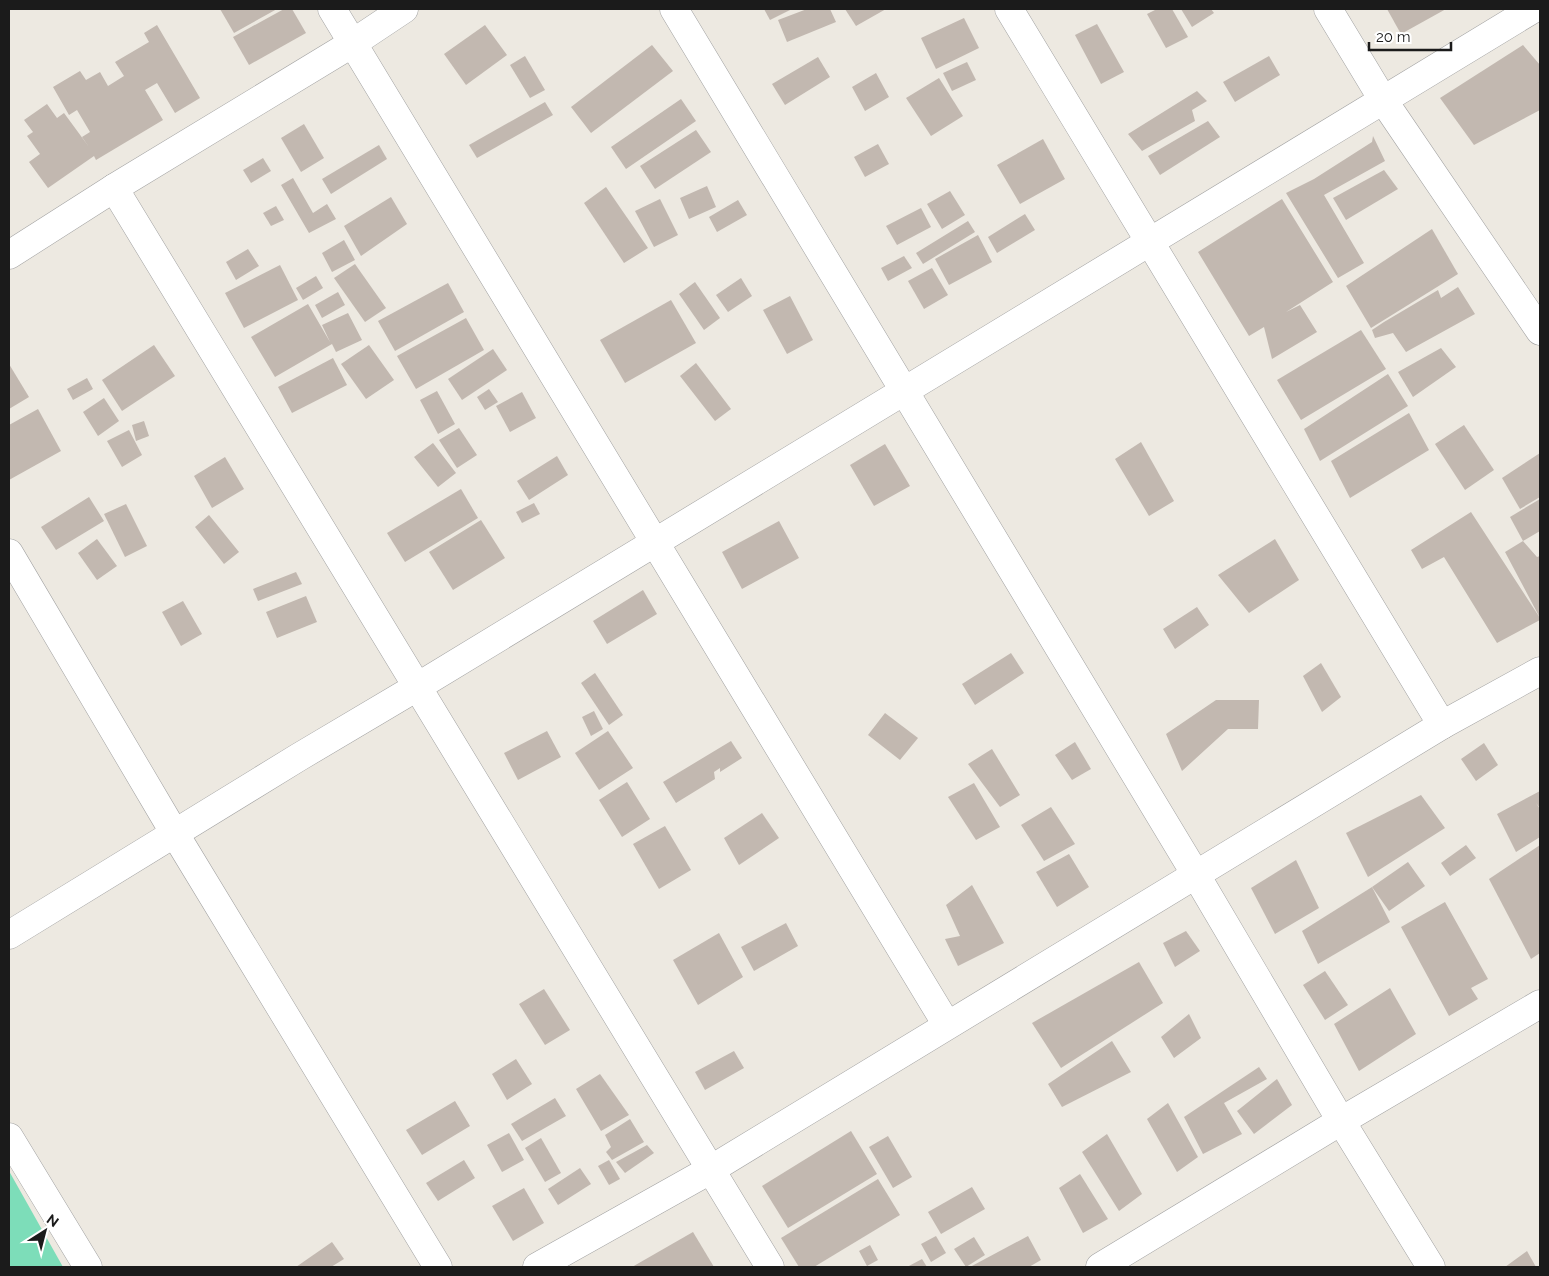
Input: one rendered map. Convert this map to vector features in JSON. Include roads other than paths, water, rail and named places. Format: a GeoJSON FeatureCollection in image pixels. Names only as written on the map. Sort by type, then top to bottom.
{"type":"FeatureCollection","features":[{"type":"Feature","properties":{"kind":"street"},"geometry":{"type":"LineString","coordinates":[[332,9],[947,1025]]}},
{"type":"Feature","properties":{"kind":"street"},"geometry":{"type":"LineString","coordinates":[[9,255],[114,188],[353,43],[404,9]]}},
{"type":"Feature","properties":{"kind":"street"},"geometry":{"type":"LineString","coordinates":[[674,9],[1196,875],[1341,1121],[1431,1267]]}},
{"type":"Feature","properties":{"kind":"street"},"geometry":{"type":"LineString","coordinates":[[1009,9],[1442,725]]}},
{"type":"Feature","properties":{"kind":"street"},"geometry":{"type":"LineString","coordinates":[[1328,9],[1384,100],[1540,331]]}},
{"type":"Feature","properties":{"kind":"street"},"geometry":{"type":"LineString","coordinates":[[9,935],[1532,9]]}},
{"type":"Feature","properties":{"kind":"street"},"geometry":{"type":"LineString","coordinates":[[114,188],[770,1267]]}},
{"type":"Feature","properties":{"kind":"street"},"geometry":{"type":"LineString","coordinates":[[9,553],[175,834],[438,1267]]}},
{"type":"Feature","properties":{"kind":"street"},"geometry":{"type":"LineString","coordinates":[[537,1267],[710,1170],[1442,725],[1540,671]]}},
{"type":"Feature","properties":{"kind":"street"},"geometry":{"type":"LineString","coordinates":[[1100,1267],[1341,1121],[1540,1004]]}},
{"type":"Feature","properties":{"kind":"street"},"geometry":{"type":"LineString","coordinates":[[9,1137],[88,1267]]}}]}
